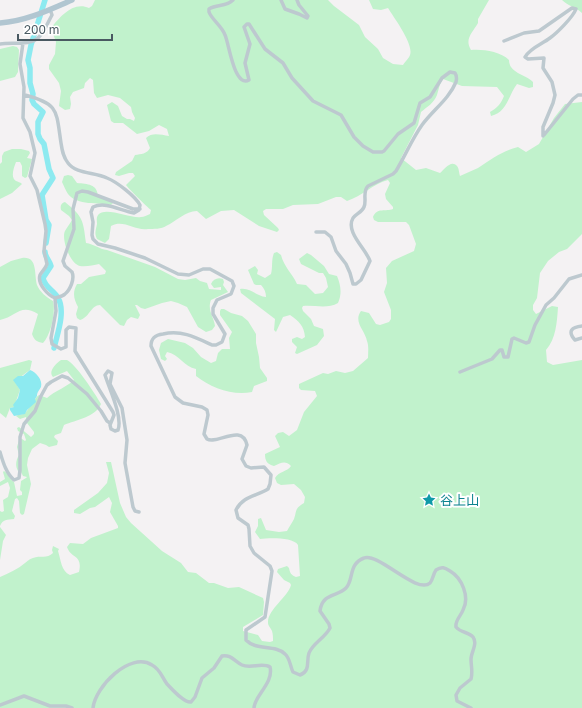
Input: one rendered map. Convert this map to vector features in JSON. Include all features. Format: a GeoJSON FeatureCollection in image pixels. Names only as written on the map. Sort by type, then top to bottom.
{"type":"FeatureCollection","features":[{"type":"Feature","properties":{"kind":"main road"},"geometry":{"type":"LineString","coordinates":[[0,22],[18,20],[72,0]]}},
{"type":"Feature","properties":{"kind":"street"},"geometry":{"type":"LineString","coordinates":[[234,0],[228,5],[215,6],[209,12],[226,35],[231,61],[240,78],[243,81],[249,80],[245,63],[250,44],[244,27],[249,24],[265,49],[283,63],[301,89],[313,101],[341,115],[359,143],[373,152],[384,151],[398,134],[414,123],[420,104],[430,97],[445,75],[450,72],[455,73],[456,75],[456,82],[451,90],[440,105],[422,124],[396,170],[392,174],[366,188],[364,206],[353,218],[352,228],[357,240],[370,261],[361,280],[356,284],[353,284],[350,272],[336,251],[331,237],[325,232],[316,232]]}},
{"type":"Feature","properties":{"kind":"street"},"geometry":{"type":"LineString","coordinates":[[281,0],[285,9],[307,18],[308,16],[297,0]]}},
{"type":"Feature","properties":{"kind":"street"},"geometry":{"type":"LineString","coordinates":[[504,41],[524,33],[539,31],[574,8],[575,11],[573,14],[557,31],[525,57],[532,59],[544,58],[542,68],[554,86],[555,95],[545,121],[543,136],[551,128],[573,98],[578,95],[582,95]]}},
{"type":"Feature","properties":{"kind":"street"},"geometry":{"type":"LineString","coordinates":[[0,44],[23,43],[39,38],[52,15],[50,9]]}},
{"type":"Feature","properties":{"kind":"street"},"geometry":{"type":"LineString","coordinates":[[23,43],[20,64],[25,95],[23,118],[30,132],[35,153],[30,176],[37,190],[45,227],[44,251],[48,264],[40,275],[40,280],[46,292],[55,298]]}},
{"type":"Feature","properties":{"kind":"street"},"geometry":{"type":"LineString","coordinates":[[25,95],[46,102],[56,113],[62,150],[68,164],[77,169],[115,182],[139,202],[140,209]]}},
{"type":"Feature","properties":{"kind":"street"},"geometry":{"type":"LineString","coordinates":[[55,298],[66,294],[73,280],[72,272],[65,266],[63,261],[74,229],[73,208],[78,193],[82,191],[88,192],[133,209],[140,209]]}},
{"type":"Feature","properties":{"kind":"street"},"geometry":{"type":"LineString","coordinates":[[140,209],[134,213],[111,207],[99,206],[93,208],[91,212],[93,222],[93,239],[98,244],[140,256],[178,274],[189,275],[202,269],[213,270],[232,281],[234,286],[231,294],[217,300],[213,308],[213,314],[225,337],[222,342],[212,345],[190,335],[177,332],[157,335],[153,338],[151,346],[175,397],[183,403],[202,407],[207,410],[208,415],[204,434],[207,439],[212,441],[227,435],[242,437],[248,445],[242,459],[246,466],[251,468],[264,468],[271,475],[268,490],[248,498],[236,510],[238,518],[248,525],[250,546],[254,553],[270,566],[272,571],[266,614],[262,620],[246,630],[246,640],[250,644],[282,652],[288,658],[293,672],[300,675],[305,673],[307,670],[310,651],[329,630],[329,624],[320,611],[321,604],[332,594],[341,591],[347,586],[350,582],[352,571],[362,559],[366,557],[374,559],[413,582],[423,586],[431,582],[436,570],[441,567],[445,568],[459,578],[463,588],[465,607],[457,620],[456,627],[473,637],[475,642],[471,659],[473,674],[471,679],[460,688],[456,694],[457,701],[471,708]]}},
{"type":"Feature","properties":{"kind":"street"},"geometry":{"type":"LineString","coordinates":[[460,372],[492,359],[500,350],[502,350],[504,357],[508,356],[512,339],[514,338],[526,344],[529,342],[535,325],[546,305],[554,298],[569,279],[582,275]]}},
{"type":"Feature","properties":{"kind":"street"},"geometry":{"type":"LineString","coordinates":[[55,298],[56,311],[51,338],[52,344],[60,349],[66,346],[66,330],[69,327],[76,328],[75,351],[114,414],[114,417],[110,423]]}},
{"type":"Feature","properties":{"kind":"street"},"geometry":{"type":"LineString","coordinates":[[582,326],[575,326],[571,332],[575,340],[582,338]]}},
{"type":"Feature","properties":{"kind":"street"},"geometry":{"type":"LineString","coordinates":[[0,452],[4,465],[11,478],[14,480],[19,478],[20,437],[24,424],[35,411],[48,383],[62,376],[68,378],[87,394],[110,423],[111,429],[114,431],[118,430],[118,418],[105,375],[108,372],[112,373],[110,384],[122,408],[127,440],[125,468],[133,507],[135,511],[138,512]]}},
{"type":"Feature","properties":{"kind":"street"},"geometry":{"type":"LineString","coordinates":[[93,708],[97,694],[114,674],[128,664],[134,662],[151,664],[158,669],[167,684],[182,698],[191,702],[195,697],[202,678],[214,668],[222,656],[225,655],[242,665],[266,665],[270,667],[271,670],[267,684],[256,701],[254,708]]}},
{"type":"Feature","properties":{"kind":"street"},"geometry":{"type":"LineString","coordinates":[[0,705],[24,696],[50,706],[66,706],[72,708]]}},
{"type":"Feature","properties":{"kind":"green space"},"geometry":{"type":"Polygon","coordinates":[[[95,0],[328,0],[359,25],[365,37],[378,49],[383,58],[393,64],[403,65],[410,55],[410,50],[409,44],[399,24],[388,8],[381,10],[373,9],[369,0],[489,0],[469,39],[468,42],[471,50],[491,51],[501,54],[509,60],[514,71],[533,82],[533,87],[529,88],[517,84],[501,111],[491,116],[490,112],[498,106],[504,96],[497,87],[462,86],[443,79],[434,100],[421,112],[418,125],[401,158],[416,170],[426,168],[440,173],[450,164],[455,164],[458,167],[460,176],[512,149],[518,147],[526,152],[539,144],[554,118],[565,104],[582,102],[582,234],[567,249],[559,252],[548,261],[540,273],[537,298],[533,305],[533,310],[536,314],[552,306],[558,307],[554,336],[546,350],[547,362],[553,365],[582,360],[582,708],[0,708],[0,577],[16,569],[32,558],[51,555],[53,553],[53,546],[59,549],[58,551],[62,565],[67,573],[70,575],[79,572],[80,566],[78,559],[69,551],[67,547],[70,543],[83,544],[91,538],[118,528],[110,512],[112,503],[109,497],[95,507],[90,508],[80,514],[74,513],[74,510],[98,493],[107,483],[109,473],[106,462],[111,462],[120,503],[126,517],[131,523],[162,551],[181,563],[188,572],[196,573],[209,583],[214,583],[228,588],[239,587],[263,598],[263,615],[243,627],[243,631],[258,635],[262,641],[273,641],[272,631],[268,624],[269,618],[274,608],[289,590],[291,585],[277,572],[278,569],[287,566],[291,574],[296,577],[300,576],[298,545],[295,542],[286,539],[260,539],[255,532],[258,526],[258,519],[261,518],[266,530],[279,532],[287,531],[294,519],[296,510],[304,503],[305,497],[301,490],[294,484],[281,485],[277,483],[275,478],[291,466],[289,464],[281,463],[274,466],[267,462],[265,459],[265,454],[280,447],[275,436],[278,433],[283,432],[289,436],[297,430],[304,412],[317,396],[315,391],[301,390],[299,388],[299,384],[323,373],[328,374],[336,371],[345,373],[353,371],[368,358],[368,343],[358,319],[359,315],[361,311],[369,313],[376,324],[380,325],[389,322],[391,319],[391,310],[384,292],[387,283],[386,268],[392,261],[414,251],[416,244],[409,225],[406,222],[378,222],[374,220],[373,217],[377,212],[393,209],[386,199],[385,194],[390,183],[388,180],[377,184],[347,201],[341,197],[336,197],[318,204],[293,205],[283,209],[266,209],[263,211],[264,215],[278,228],[279,230],[277,232],[259,226],[234,210],[221,211],[206,219],[197,211],[193,211],[164,227],[155,229],[143,229],[125,224],[116,224],[111,226],[109,239],[105,243],[97,239],[95,233],[97,218],[101,213],[112,212],[137,217],[143,217],[150,214],[151,210],[126,185],[135,176],[133,173],[119,176],[115,175],[116,172],[132,161],[135,155],[149,150],[150,148],[146,138],[148,136],[157,134],[169,136],[167,129],[159,125],[149,131],[137,134],[123,123],[114,123],[111,121],[107,105],[112,102],[118,106],[122,116],[134,121],[135,118],[131,107],[120,98],[108,95],[97,98],[94,93],[93,80],[90,78],[85,83],[84,88],[73,92],[70,97],[70,109],[65,110],[59,106],[61,91],[59,83],[49,69],[49,65],[55,54],[56,42],[51,28],[67,11],[72,8],[83,6],[89,8],[95,0]]]}},
{"type":"Feature","properties":{"kind":"green space"},"geometry":{"type":"Polygon","coordinates":[[[562,0],[582,0],[582,13],[567,4],[562,0]]]}},
{"type":"Feature","properties":{"kind":"green space"},"geometry":{"type":"Polygon","coordinates":[[[13,46],[17,47],[19,50],[18,72],[15,77],[0,81],[0,49],[13,46]]]}},
{"type":"Feature","properties":{"kind":"green space"},"geometry":{"type":"Polygon","coordinates":[[[12,149],[29,151],[30,153],[27,158],[32,159],[27,177],[25,178],[22,176],[22,166],[20,162],[16,162],[13,177],[14,180],[22,184],[12,193],[0,199],[0,164],[2,162],[4,152],[12,149]]]}},
{"type":"Feature","properties":{"kind":"green space"},"geometry":{"type":"Polygon","coordinates":[[[64,176],[72,176],[77,183],[91,185],[96,189],[98,196],[113,203],[111,205],[88,203],[72,198],[68,194],[62,182],[64,176]]]}},
{"type":"Feature","properties":{"kind":"green space"},"geometry":{"type":"Polygon","coordinates":[[[65,202],[79,215],[83,223],[86,243],[155,267],[178,279],[185,280],[196,278],[207,283],[209,289],[221,290],[221,287],[214,288],[211,284],[216,279],[223,279],[223,285],[228,292],[211,300],[210,310],[215,326],[212,330],[206,332],[198,327],[187,307],[171,301],[145,309],[135,305],[140,315],[138,319],[131,317],[127,320],[124,326],[120,325],[100,305],[94,307],[83,319],[80,320],[77,318],[76,314],[78,307],[74,293],[75,287],[77,284],[81,284],[89,277],[105,274],[106,271],[99,264],[80,266],[76,264],[67,251],[64,235],[72,220],[61,210],[61,205],[65,202]]]}},
{"type":"Feature","properties":{"kind":"green space"},"geometry":{"type":"Polygon","coordinates":[[[277,252],[281,255],[284,263],[297,284],[306,285],[315,294],[323,293],[328,287],[323,273],[319,273],[301,264],[299,259],[307,253],[324,266],[329,274],[337,276],[340,287],[338,303],[330,306],[303,306],[303,311],[311,319],[314,326],[323,329],[324,336],[317,345],[297,354],[295,353],[297,347],[292,342],[292,339],[297,337],[302,339],[305,337],[304,330],[298,322],[290,315],[283,317],[276,332],[274,330],[275,319],[241,293],[240,289],[247,289],[266,297],[263,287],[261,285],[254,284],[248,270],[255,266],[258,270],[257,274],[265,278],[271,274],[273,256],[274,253],[277,252]]]}},
{"type":"Feature","properties":{"kind":"green space"},"geometry":{"type":"Polygon","coordinates":[[[22,258],[31,260],[34,267],[38,288],[53,301],[54,305],[52,323],[43,343],[36,340],[32,334],[38,314],[32,311],[22,310],[0,320],[0,267],[11,261],[22,258]]]}},
{"type":"Feature","properties":{"kind":"green space"},"geometry":{"type":"Polygon","coordinates":[[[221,309],[242,316],[248,321],[256,334],[260,368],[267,378],[267,381],[254,386],[252,392],[230,392],[208,384],[196,376],[196,369],[188,366],[171,353],[167,352],[165,356],[167,359],[165,361],[161,359],[159,350],[161,343],[168,339],[185,343],[193,348],[201,357],[211,363],[216,361],[218,353],[222,349],[230,349],[229,338],[232,332],[220,315],[221,309]]]}},
{"type":"Feature","properties":{"kind":"green space"},"geometry":{"type":"Polygon","coordinates":[[[29,360],[32,361],[30,370],[15,382],[20,390],[14,407],[10,408],[6,418],[0,413],[0,368],[29,360]]]}},
{"type":"Feature","properties":{"kind":"green space"},"geometry":{"type":"Polygon","coordinates":[[[61,360],[71,362],[101,404],[95,412],[90,415],[64,425],[61,433],[55,435],[54,437],[58,441],[57,445],[49,447],[40,443],[32,449],[27,465],[31,484],[24,514],[22,515],[20,513],[19,501],[17,498],[15,499],[12,511],[15,516],[14,519],[4,521],[0,526],[0,511],[4,511],[3,500],[8,497],[10,488],[8,482],[0,486],[0,482],[5,479],[3,472],[6,472],[14,482],[17,496],[22,495],[20,490],[21,481],[27,477],[23,476],[16,467],[19,455],[17,447],[19,440],[26,440],[24,434],[18,431],[17,428],[19,427],[31,437],[34,434],[27,423],[26,417],[20,419],[16,416],[25,413],[35,398],[39,395],[47,398],[74,380],[67,371],[53,377],[51,373],[52,370],[61,360]]]}},
{"type":"Feature","properties":{"kind":"green space"},"geometry":{"type":"Polygon","coordinates":[[[0,527],[6,535],[3,541],[0,560],[0,527]]]}},
{"type":"Feature","properties":{"kind":"water"},"geometry":{"type":"Polygon","coordinates":[[[30,370],[37,374],[41,382],[41,387],[35,399],[36,402],[27,410],[25,414],[14,416],[10,408],[14,407],[13,405],[18,398],[20,390],[13,380],[18,376],[23,376],[30,370]]]}},
{"type":"Feature","properties":{"kind":"waterway"},"geometry":{"type":"LineString","coordinates":[[45,0],[31,45],[28,60],[30,68],[30,83],[33,94],[32,100],[34,104],[43,112],[38,122],[38,134],[44,144],[49,169],[53,178],[42,195],[46,220],[49,225],[46,243]]}},
{"type":"Feature","properties":{"kind":"waterway"},"geometry":{"type":"LineString","coordinates":[[45,252],[51,266],[43,278],[48,287],[58,298],[61,309],[60,323],[54,348]]}},
{"type":"Feature","properties":{"kind":"place","name":"谷上山"},"geometry":{"type":"Point","coordinates":[429,500]}}]}
